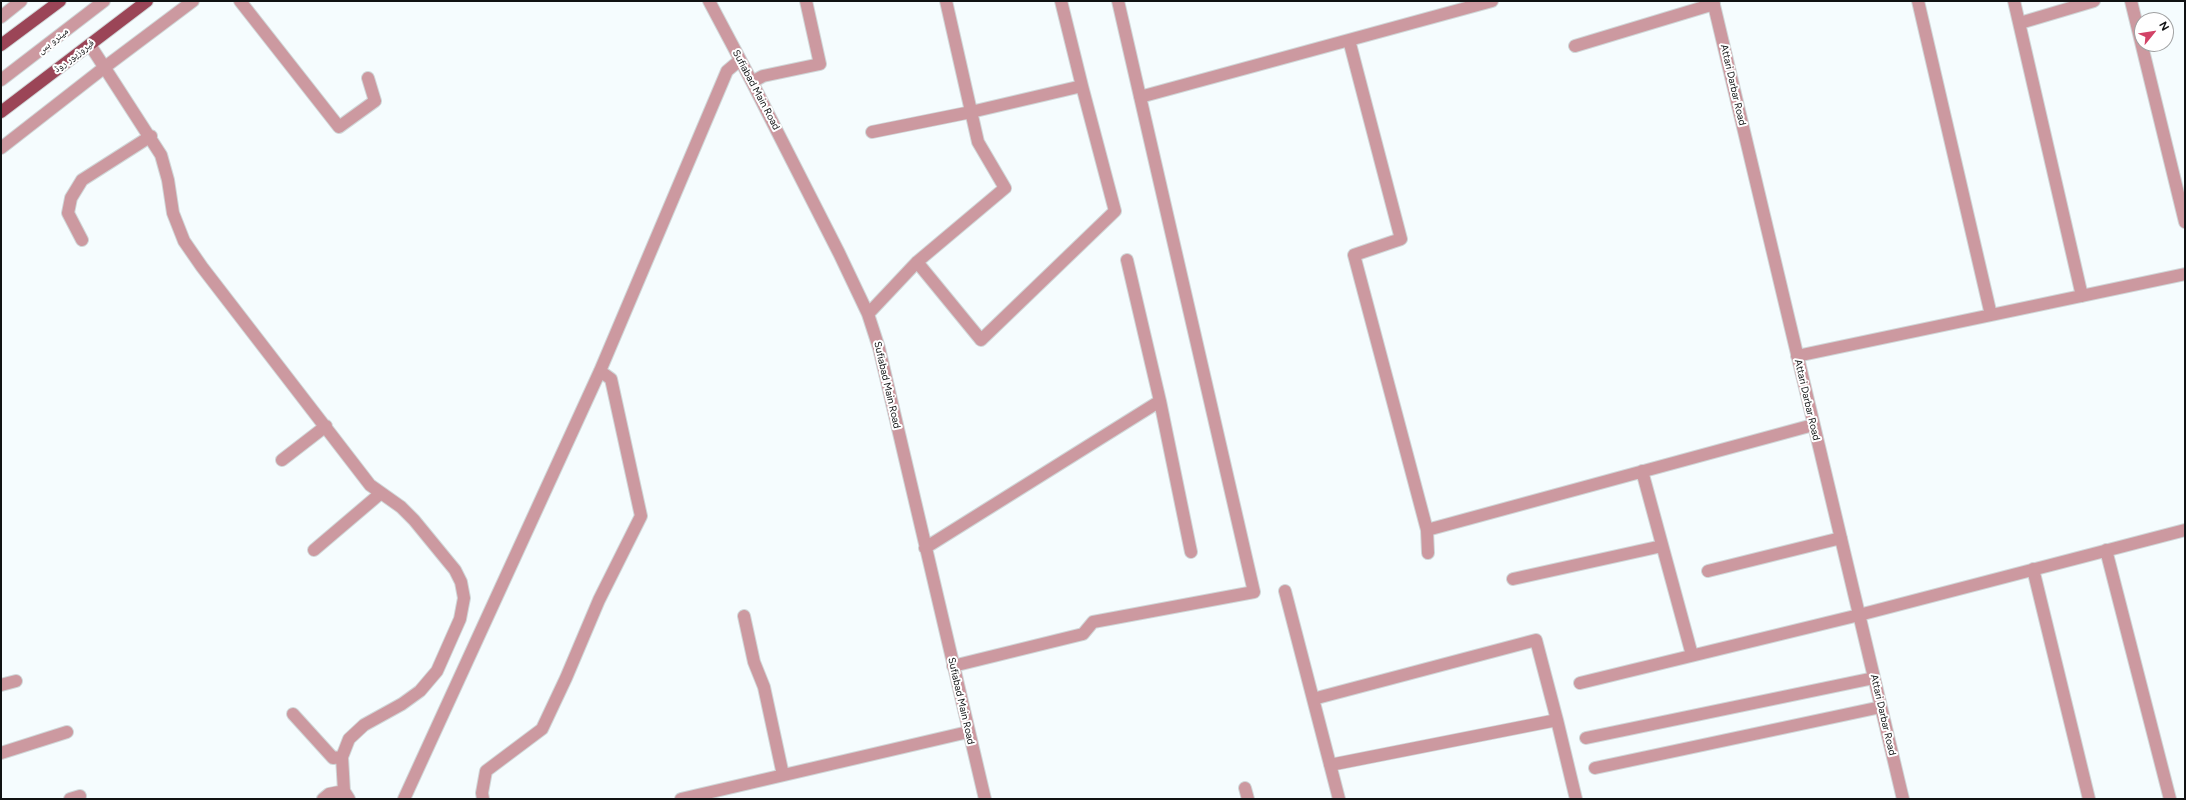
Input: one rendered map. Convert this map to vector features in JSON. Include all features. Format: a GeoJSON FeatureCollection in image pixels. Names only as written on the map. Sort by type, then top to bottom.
{"type":"FeatureCollection","features":[{"type":"Feature","properties":{"kind":"main road"},"geometry":{"type":"LineString","coordinates":[[1,45],[60,1]]}},
{"type":"Feature","properties":{"kind":"main road","name":"فیروزپور روڈ"},"geometry":{"type":"LineString","coordinates":[[1,112],[147,1]]}},
{"type":"Feature","properties":{"kind":"street"},"geometry":{"type":"LineString","coordinates":[[1,17],[21,1]]}},
{"type":"Feature","properties":{"kind":"street","name":"میٹرو بس"},"geometry":{"type":"LineString","coordinates":[[1,80],[104,1]]}},
{"type":"Feature","properties":{"kind":"street"},"geometry":{"type":"LineString","coordinates":[[1,148],[105,66],[193,1]]}},
{"type":"Feature","properties":{"kind":"street"},"geometry":{"type":"LineString","coordinates":[[240,1],[339,127],[375,101],[368,78]]}},
{"type":"Feature","properties":{"kind":"street","name":"Sufiabad Main Road"},"geometry":{"type":"LineString","coordinates":[[709,1],[752,82],[868,314],[879,348],[968,732],[985,799]]}},
{"type":"Feature","properties":{"kind":"street"},"geometry":{"type":"LineString","coordinates":[[752,82],[763,76],[820,64],[806,1]]}},
{"type":"Feature","properties":{"kind":"street"},"geometry":{"type":"LineString","coordinates":[[868,314],[917,262],[1004,188],[978,142],[946,1]]}},
{"type":"Feature","properties":{"kind":"street"},"geometry":{"type":"LineString","coordinates":[[917,262],[981,340],[1115,211],[1061,1]]}},
{"type":"Feature","properties":{"kind":"street"},"geometry":{"type":"LineString","coordinates":[[953,666],[1082,634],[1093,622],[1254,592],[1118,1]]}},
{"type":"Feature","properties":{"kind":"street"},"geometry":{"type":"LineString","coordinates":[[1140,97],[1492,1]]}},
{"type":"Feature","properties":{"kind":"street"},"geometry":{"type":"LineString","coordinates":[[1918,1],[1991,315]]}},
{"type":"Feature","properties":{"kind":"street"},"geometry":{"type":"LineString","coordinates":[[2014,1],[2082,296]]}},
{"type":"Feature","properties":{"kind":"street"},"geometry":{"type":"LineString","coordinates":[[2020,23],[2094,1]]}},
{"type":"Feature","properties":{"kind":"street"},"geometry":{"type":"LineString","coordinates":[[2131,1],[2185,222]]}},
{"type":"Feature","properties":{"kind":"street"},"geometry":{"type":"LineString","coordinates":[[1575,46],[1713,3]]}},
{"type":"Feature","properties":{"kind":"street","name":"Attari Darbar Road"},"geometry":{"type":"LineString","coordinates":[[1713,3],[1903,799]]}},
{"type":"Feature","properties":{"kind":"street"},"geometry":{"type":"LineString","coordinates":[[1349,40],[1401,238],[1354,255],[1427,530],[1428,553]]}},
{"type":"Feature","properties":{"kind":"street"},"geometry":{"type":"LineString","coordinates":[[90,45],[151,136],[161,154],[168,180],[173,213],[184,241],[202,267],[370,484],[401,507],[414,520],[455,570],[461,582],[464,598],[460,619],[437,671],[420,691],[402,704],[364,725],[349,738],[342,758],[347,795],[329,794],[323,799]]}},
{"type":"Feature","properties":{"kind":"street"},"geometry":{"type":"LineString","coordinates":[[404,799],[600,371],[727,71],[740,60]]}},
{"type":"Feature","properties":{"kind":"street"},"geometry":{"type":"LineString","coordinates":[[872,132],[971,112],[1082,86]]}},
{"type":"Feature","properties":{"kind":"street"},"geometry":{"type":"LineString","coordinates":[[82,240],[68,213],[71,198],[82,180],[151,136]]}},
{"type":"Feature","properties":{"kind":"street"},"geometry":{"type":"LineString","coordinates":[[1127,260],[1160,400],[1191,552]]}},
{"type":"Feature","properties":{"kind":"street"},"geometry":{"type":"LineString","coordinates":[[1797,356],[2185,274]]}},
{"type":"Feature","properties":{"kind":"street"},"geometry":{"type":"LineString","coordinates":[[483,799],[482,793],[486,771],[542,729],[566,678],[599,600],[641,516],[611,379],[600,371]]}},
{"type":"Feature","properties":{"kind":"street"},"geometry":{"type":"LineString","coordinates":[[925,548],[1160,400]]}},
{"type":"Feature","properties":{"kind":"street"},"geometry":{"type":"LineString","coordinates":[[1427,530],[1813,425]]}},
{"type":"Feature","properties":{"kind":"street"},"geometry":{"type":"LineString","coordinates":[[282,460],[326,426]]}},
{"type":"Feature","properties":{"kind":"street"},"geometry":{"type":"LineString","coordinates":[[1642,471],[1692,655]]}},
{"type":"Feature","properties":{"kind":"street"},"geometry":{"type":"LineString","coordinates":[[314,550],[381,493]]}},
{"type":"Feature","properties":{"kind":"street"},"geometry":{"type":"LineString","coordinates":[[1580,683],[1859,615],[2185,530]]}},
{"type":"Feature","properties":{"kind":"street"},"geometry":{"type":"LineString","coordinates":[[1708,571],[1841,538]]}},
{"type":"Feature","properties":{"kind":"street"},"geometry":{"type":"LineString","coordinates":[[1513,579],[1662,546]]}},
{"type":"Feature","properties":{"kind":"street"},"geometry":{"type":"LineString","coordinates":[[2106,550],[2170,799]]}},
{"type":"Feature","properties":{"kind":"street"},"geometry":{"type":"LineString","coordinates":[[2034,569],[2089,799]]}},
{"type":"Feature","properties":{"kind":"street"},"geometry":{"type":"LineString","coordinates":[[1284,591],[1339,799]]}},
{"type":"Feature","properties":{"kind":"street"},"geometry":{"type":"LineString","coordinates":[[744,616],[754,662],[764,687],[783,775]]}},
{"type":"Feature","properties":{"kind":"street"},"geometry":{"type":"LineString","coordinates":[[1313,699],[1536,640],[1576,799]]}},
{"type":"Feature","properties":{"kind":"street"},"geometry":{"type":"LineString","coordinates":[[1586,738],[1874,678]]}},
{"type":"Feature","properties":{"kind":"street"},"geometry":{"type":"LineString","coordinates":[[1,685],[16,681]]}},
{"type":"Feature","properties":{"kind":"street"},"geometry":{"type":"LineString","coordinates":[[1595,768],[1881,707]]}},
{"type":"Feature","properties":{"kind":"street"},"geometry":{"type":"LineString","coordinates":[[293,714],[333,758],[342,758]]}},
{"type":"Feature","properties":{"kind":"street"},"geometry":{"type":"LineString","coordinates":[[1330,765],[1557,720]]}},
{"type":"Feature","properties":{"kind":"street"},"geometry":{"type":"LineString","coordinates":[[1,753],[67,732]]}},
{"type":"Feature","properties":{"kind":"street"},"geometry":{"type":"LineString","coordinates":[[681,799],[968,732]]}}]}
